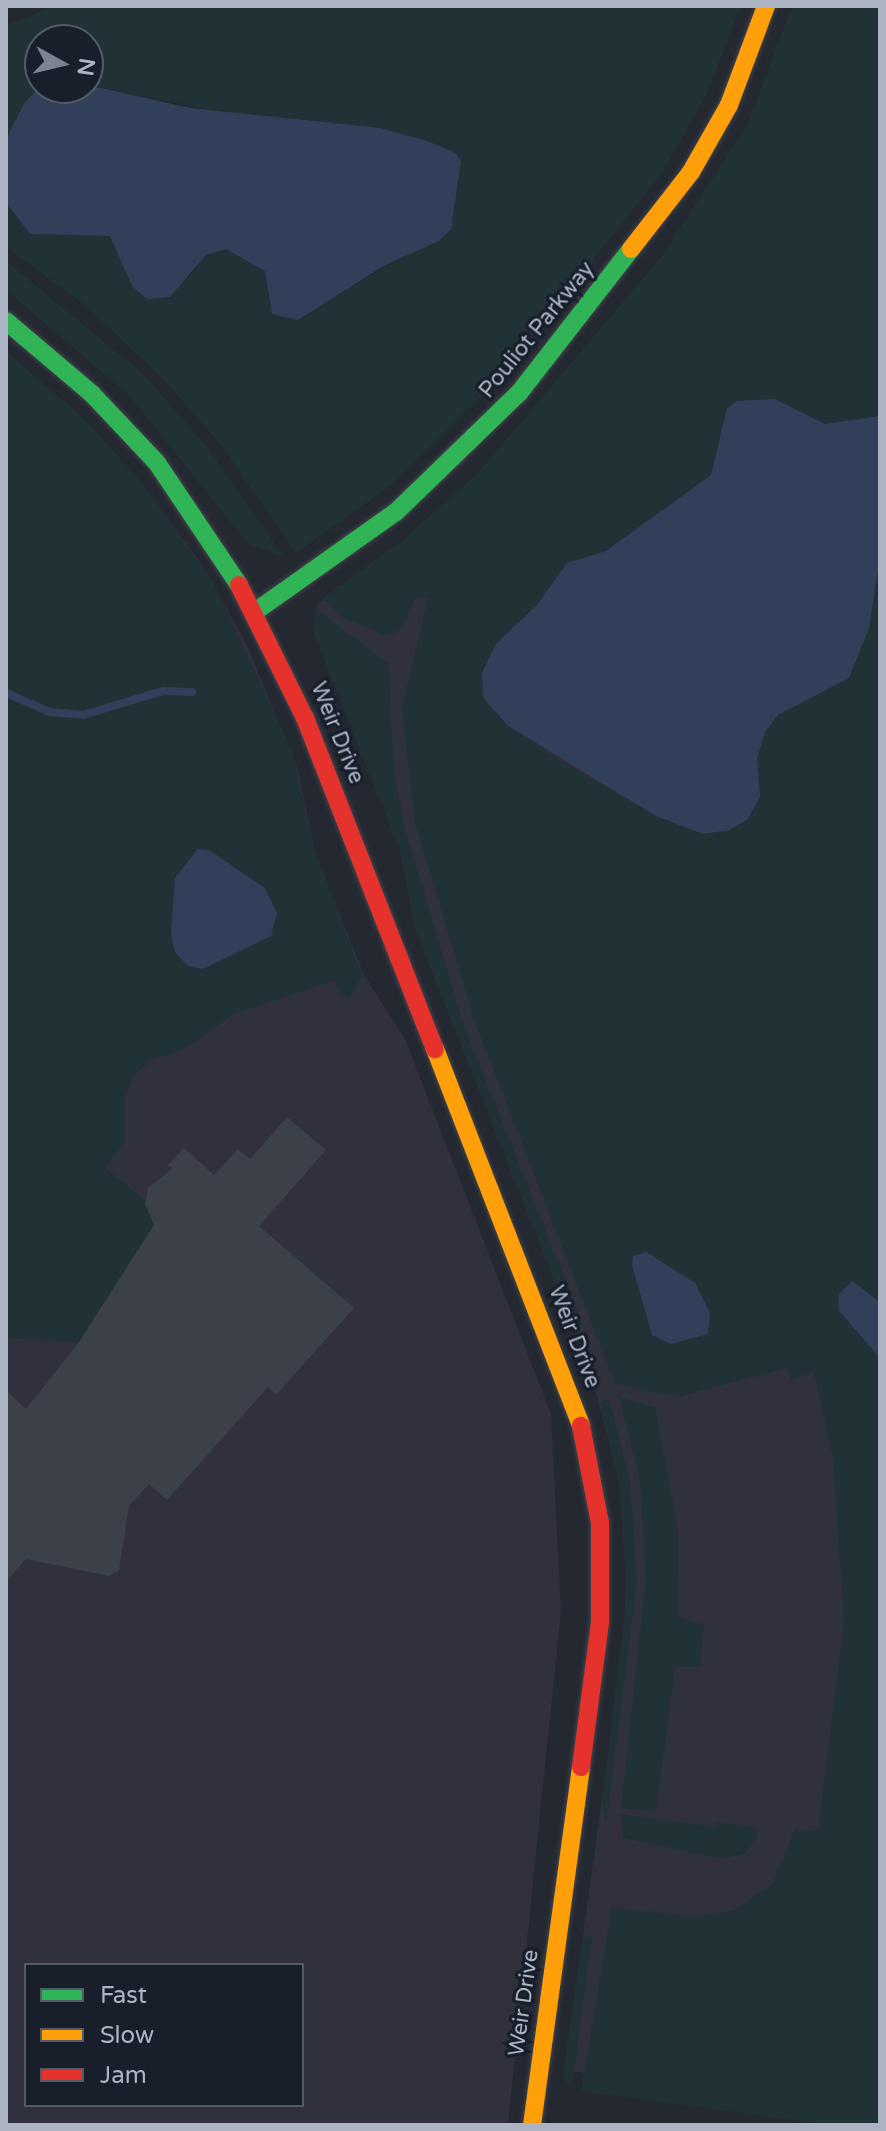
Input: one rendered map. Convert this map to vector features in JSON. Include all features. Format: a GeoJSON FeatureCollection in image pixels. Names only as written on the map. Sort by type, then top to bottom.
{"type":"FeatureCollection","features":[{"type":"Feature","properties":{"kind":"street","name":"Pouliot Parkway"},"geometry":{"type":"LineString","coordinates":[[256,611],[396,512],[519,393],[691,172],[729,105],[766,6]]}},
{"type":"Feature","properties":{"kind":"street","name":"Weir Drive"},"geometry":{"type":"LineString","coordinates":[[6,321],[69,373],[157,463],[256,611],[305,718],[563,1371],[594,1485],[602,1564],[599,1642],[532,2125]]}},
{"type":"Feature","properties":{"kind":"shaded area"},"geometry":{"type":"Polygon","coordinates":[[[53,6],[741,6],[706,96],[661,174],[494,384],[390,486],[296,553],[222,446],[165,381],[85,305],[6,247],[6,202],[74,235],[110,236],[124,266],[188,279],[206,255],[226,249],[261,266],[268,276],[269,308],[298,320],[401,257],[460,181],[461,162],[456,153],[381,128],[226,113],[104,88],[104,24],[24,24],[24,104],[29,104],[6,139],[6,26],[53,6]]]}},
{"type":"Feature","properties":{"kind":"shaded area"},"geometry":{"type":"Polygon","coordinates":[[[792,6],[880,6],[880,2125],[830,2125],[581,2091],[612,1907],[696,1917],[733,1911],[772,1885],[795,1829],[818,1831],[844,1623],[833,1459],[814,1372],[791,1380],[787,1368],[678,1397],[615,1384],[475,1022],[415,823],[402,708],[428,598],[416,596],[402,629],[388,636],[342,618],[323,598],[403,540],[477,474],[662,256],[748,124],[792,6]],[[532,612],[485,663],[483,697],[491,708],[548,753],[623,797],[730,830],[758,804],[757,757],[765,732],[778,715],[849,678],[532,612]]]}},
{"type":"Feature","properties":{"kind":"shaded area"},"geometry":{"type":"Polygon","coordinates":[[[6,261],[143,374],[208,448],[284,557],[248,544],[129,395],[6,290],[6,261]]]}},
{"type":"Feature","properties":{"kind":"shaded area"},"geometry":{"type":"Polygon","coordinates":[[[6,352],[83,418],[138,478],[200,562],[245,641],[297,766],[316,856],[364,975],[405,1039],[551,1414],[561,1611],[508,2125],[6,2125],[6,352]]]}},
{"type":"Feature","properties":{"kind":"shaded area"},"geometry":{"type":"Polygon","coordinates":[[[6,352],[83,418],[138,478],[213,582],[292,750],[312,842],[362,976],[350,998],[340,995],[335,980],[234,1014],[183,1050],[154,1059],[135,1073],[125,1098],[125,1141],[105,1168],[145,1200],[156,1222],[79,1342],[6,1338],[6,352]]]}},
{"type":"Feature","properties":{"kind":"shaded area"},"geometry":{"type":"Polygon","coordinates":[[[339,585],[880,660],[880,2117],[564,2070],[623,1649],[627,1563],[619,1482],[592,1376],[415,928],[400,850],[313,630],[317,605],[339,585]]]}},
{"type":"Feature","properties":{"kind":"shaded area"},"geometry":{"type":"Polygon","coordinates":[[[316,609],[389,664],[393,767],[405,828],[464,1026],[583,1324],[573,1328],[415,928],[400,850],[313,630],[316,609]]]}},
{"type":"Feature","properties":{"kind":"shaded area"},"geometry":{"type":"Polygon","coordinates":[[[619,1397],[655,1408],[678,1529],[679,1617],[704,1625],[700,1667],[675,1667],[656,1812],[621,1808],[646,1578],[640,1481],[619,1397]]]}},
{"type":"Feature","properties":{"kind":"shaded area"},"geometry":{"type":"Polygon","coordinates":[[[609,1399],[630,1480],[637,1582],[606,1825],[602,1801],[627,1595],[619,1482],[600,1402],[609,1399]]]}},
{"type":"Feature","properties":{"kind":"shaded area"},"geometry":{"type":"Polygon","coordinates":[[[620,1814],[715,1827],[717,1822],[755,1828],[758,1836],[745,1854],[722,1859],[623,1838],[620,1814]]]}},
{"type":"Feature","properties":{"kind":"shaded area"},"geometry":{"type":"Polygon","coordinates":[[[593,1935],[572,2089],[563,2077],[583,1938],[593,1935]]]}},
{"type":"Feature","properties":{"kind":"water"},"geometry":{"type":"Polygon","coordinates":[[[104,89],[190,108],[381,128],[456,153],[461,162],[451,229],[439,241],[387,264],[298,320],[272,314],[265,271],[226,249],[206,255],[170,297],[147,299],[132,286],[110,236],[30,234],[6,202],[6,139],[24,104],[104,104],[104,89]]]}},
{"type":"Feature","properties":{"kind":"water"},"geometry":{"type":"Polygon","coordinates":[[[775,399],[825,424],[880,416],[880,558],[869,628],[849,678],[778,715],[765,732],[757,757],[760,796],[748,819],[730,830],[703,834],[656,816],[507,725],[483,697],[482,673],[496,644],[537,605],[567,563],[606,551],[711,475],[727,408],[737,401],[775,399]]]}},
{"type":"Feature","properties":{"kind":"water"},"geometry":{"type":"Polygon","coordinates":[[[198,849],[209,850],[265,888],[277,913],[271,936],[203,969],[188,966],[175,952],[171,934],[175,878],[198,849]]]}},
{"type":"Feature","properties":{"kind":"water"},"geometry":{"type":"Polygon","coordinates":[[[646,1252],[695,1283],[710,1313],[708,1334],[671,1344],[652,1335],[632,1265],[633,1256],[646,1252]]]}},
{"type":"Feature","properties":{"kind":"water"},"geometry":{"type":"Polygon","coordinates":[[[852,1281],[880,1302],[880,1358],[839,1311],[838,1295],[852,1281]]]}},
{"type":"Feature","properties":{"kind":"building"},"geometry":{"type":"Polygon","coordinates":[[[287,1117],[326,1150],[259,1226],[354,1308],[276,1395],[268,1387],[167,1500],[149,1484],[129,1506],[119,1570],[109,1576],[26,1559],[6,1582],[6,1390],[26,1409],[79,1342],[154,1225],[145,1204],[148,1188],[173,1168],[168,1165],[184,1148],[214,1175],[238,1149],[250,1159],[287,1117]]]}},
{"type":"Feature","properties":{"kind":"waterway"},"geometry":{"type":"LineString","coordinates":[[6,693],[50,712],[83,715],[163,691],[192,692]]}},
{"type":"Feature","properties":{"kind":"traffic: fast"},"geometry":{"type":"LineString","coordinates":[[256,611],[396,512],[519,393],[631,249]]}},
{"type":"Feature","properties":{"kind":"traffic: fast"},"geometry":{"type":"LineString","coordinates":[[6,321],[92,394],[157,463],[239,585]]}},
{"type":"Feature","properties":{"kind":"traffic: slow"},"geometry":{"type":"LineString","coordinates":[[631,249],[691,172],[729,105],[766,6]]}},
{"type":"Feature","properties":{"kind":"traffic: slow"},"geometry":{"type":"LineString","coordinates":[[435,1049],[581,1426]]}},
{"type":"Feature","properties":{"kind":"traffic: slow"},"geometry":{"type":"LineString","coordinates":[[532,2125],[581,1767]]}},
{"type":"Feature","properties":{"kind":"traffic: jam"},"geometry":{"type":"LineString","coordinates":[[239,585],[305,718],[435,1049]]}},
{"type":"Feature","properties":{"kind":"traffic: jam"},"geometry":{"type":"LineString","coordinates":[[581,1426],[600,1523],[600,1623],[581,1767]]}}]}
